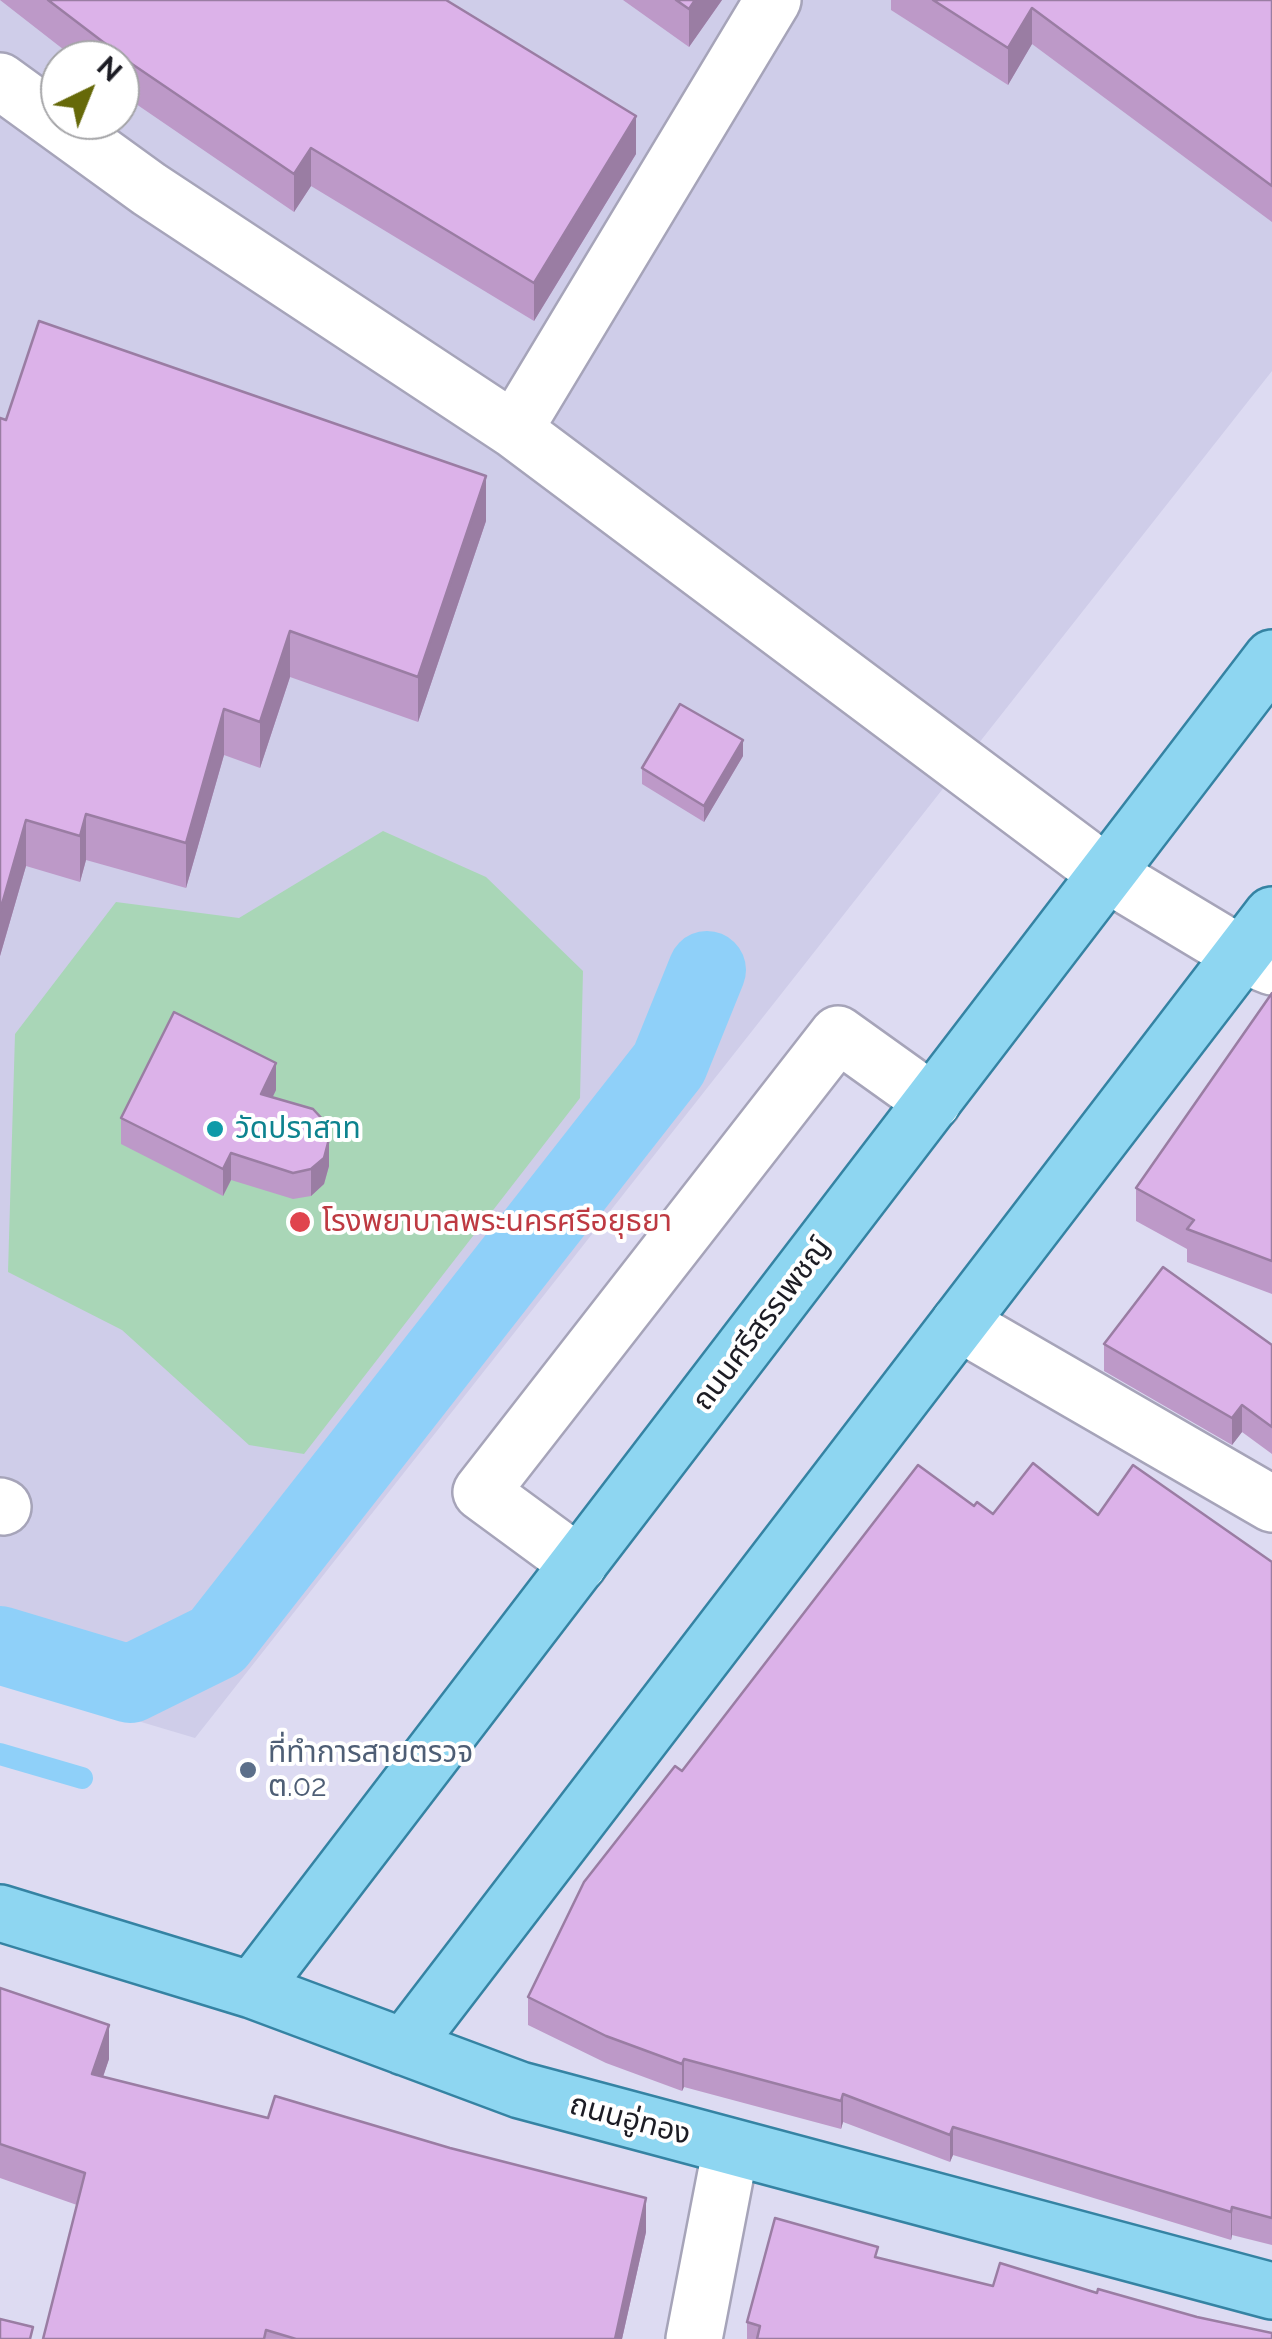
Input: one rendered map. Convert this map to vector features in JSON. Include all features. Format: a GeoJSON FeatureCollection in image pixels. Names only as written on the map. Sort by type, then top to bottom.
{"type":"FeatureCollection","features":[{"type":"Feature","properties":{"kind":"main road","name":"ถนนศรีสรรเพชญ์"},"geometry":{"type":"LineString","coordinates":[[252,1990],[1272,658]]}},
{"type":"Feature","properties":{"kind":"main road"},"geometry":{"type":"LineString","coordinates":[[404,2047],[959,1323],[1262,946]]}},
{"type":"Feature","properties":{"kind":"main road","name":"ถนนอู่ทอง"},"geometry":{"type":"LineString","coordinates":[[0,1912],[252,1990],[520,2090],[1272,2291]]}},
{"type":"Feature","properties":{"kind":"street"},"geometry":{"type":"LineString","coordinates":[[514,430],[773,0]]}},
{"type":"Feature","properties":{"kind":"street"},"geometry":{"type":"LineString","coordinates":[[0,82],[149,189],[514,430],[1106,874],[1262,946]]}},
{"type":"Feature","properties":{"kind":"street"},"geometry":{"type":"LineString","coordinates":[[578,1564],[481,1492],[838,1034],[933,1102]]}},
{"type":"Feature","properties":{"kind":"street"},"geometry":{"type":"LineString","coordinates":[[959,1323],[1272,1504]]}},
{"type":"Feature","properties":{"kind":"street"},"geometry":{"type":"LineString","coordinates":[[694,2339],[731,2147]]}},
{"type":"Feature","properties":{"kind":"shaded area","name":"โรงพยาบาลพระนครศรีอยุธยา"},"geometry":{"type":"Polygon","coordinates":[[[0,0],[1272,0],[1272,371],[195,1738],[0,1680],[0,0]]]}},
{"type":"Feature","properties":{"kind":"green space"},"geometry":{"type":"Polygon","coordinates":[[[383,831],[486,877],[583,971],[580,1098],[304,1454],[249,1445],[122,1330],[8,1272],[15,1034],[116,902],[239,918],[383,831]]]}},
{"type":"Feature","properties":{"kind":"building"},"geometry":{"type":"Polygon","coordinates":[[[48,0],[446,0],[636,116],[534,283],[311,148],[294,174],[140,69],[140,40],[100,40],[48,0]]]}},
{"type":"Feature","properties":{"kind":"building"},"geometry":{"type":"Polygon","coordinates":[[[676,0],[695,0],[689,9],[676,0]]]}},
{"type":"Feature","properties":{"kind":"building"},"geometry":{"type":"Polygon","coordinates":[[[933,0],[1272,0],[1272,186],[1032,8],[1008,48],[933,0]]]}},
{"type":"Feature","properties":{"kind":"building"},"geometry":{"type":"Polygon","coordinates":[[[39,321],[486,476],[418,677],[290,631],[260,722],[224,709],[186,843],[86,814],[80,836],[26,820],[0,911],[0,418],[6,420],[39,321]]]}},
{"type":"Feature","properties":{"kind":"building"},"geometry":{"type":"Polygon","coordinates":[[[680,704],[743,740],[704,806],[642,768],[680,704]]]}},
{"type":"Feature","properties":{"kind":"building"},"geometry":{"type":"Polygon","coordinates":[[[1272,993],[1272,1261],[1187,1229],[1194,1220],[1136,1188],[1272,993]]]}},
{"type":"Feature","properties":{"kind":"building"},"geometry":{"type":"Polygon","coordinates":[[[174,1012],[276,1063],[261,1094],[313,1109],[326,1123],[329,1139],[324,1158],[311,1169],[293,1173],[231,1153],[223,1169],[121,1118],[174,1012]]]}},
{"type":"Feature","properties":{"kind":"building"},"geometry":{"type":"Polygon","coordinates":[[[1163,1267],[1272,1345],[1272,1427],[1242,1405],[1232,1418],[1104,1344],[1163,1267]]]}},
{"type":"Feature","properties":{"kind":"building"},"geometry":{"type":"Polygon","coordinates":[[[1033,1463],[1098,1515],[1133,1465],[1272,1562],[1272,2218],[1232,2207],[1231,2212],[953,2127],[950,2135],[843,2094],[841,2101],[684,2059],[682,2064],[606,2036],[528,1997],[584,1882],[675,1766],[682,1771],[918,1465],[974,1506],[977,1502],[993,1514],[1033,1463]]]}},
{"type":"Feature","properties":{"kind":"building"},"geometry":{"type":"Polygon","coordinates":[[[0,1988],[109,2025],[92,2074],[268,2118],[275,2096],[450,2148],[646,2198],[615,2339],[296,2339],[266,2330],[264,2339],[43,2339],[85,2173],[0,2144],[0,1988]]]}},
{"type":"Feature","properties":{"kind":"building"},"geometry":{"type":"Polygon","coordinates":[[[775,2218],[878,2247],[875,2257],[993,2286],[1000,2263],[1097,2293],[1098,2289],[1272,2333],[1272,2339],[757,2339],[760,2326],[747,2322],[775,2218]]]}},
{"type":"Feature","properties":{"kind":"building"},"geometry":{"type":"Polygon","coordinates":[[[0,2319],[33,2327],[30,2339],[0,2339],[0,2319]]]}},
{"type":"Feature","properties":{"kind":"waterway"},"geometry":{"type":"LineString","coordinates":[[0,1645],[130,1684],[217,1641],[669,1064],[707,970]]}},
{"type":"Feature","properties":{"kind":"waterway"},"geometry":{"type":"LineString","coordinates":[[0,1754],[82,1778]]}},
{"type":"Feature","properties":{"kind":"place","name":"วัดปราสาท"},"geometry":{"type":"Point","coordinates":[215,1129]}},
{"type":"Feature","properties":{"kind":"place","name":"โรงพยาบาลพระนครศรีอยุธยา"},"geometry":{"type":"Point","coordinates":[300,1222]}},
{"type":"Feature","properties":{"kind":"place","name":"ที่ทำการสายตรวจ ต.02"},"geometry":{"type":"Point","coordinates":[248,1770]}}]}
